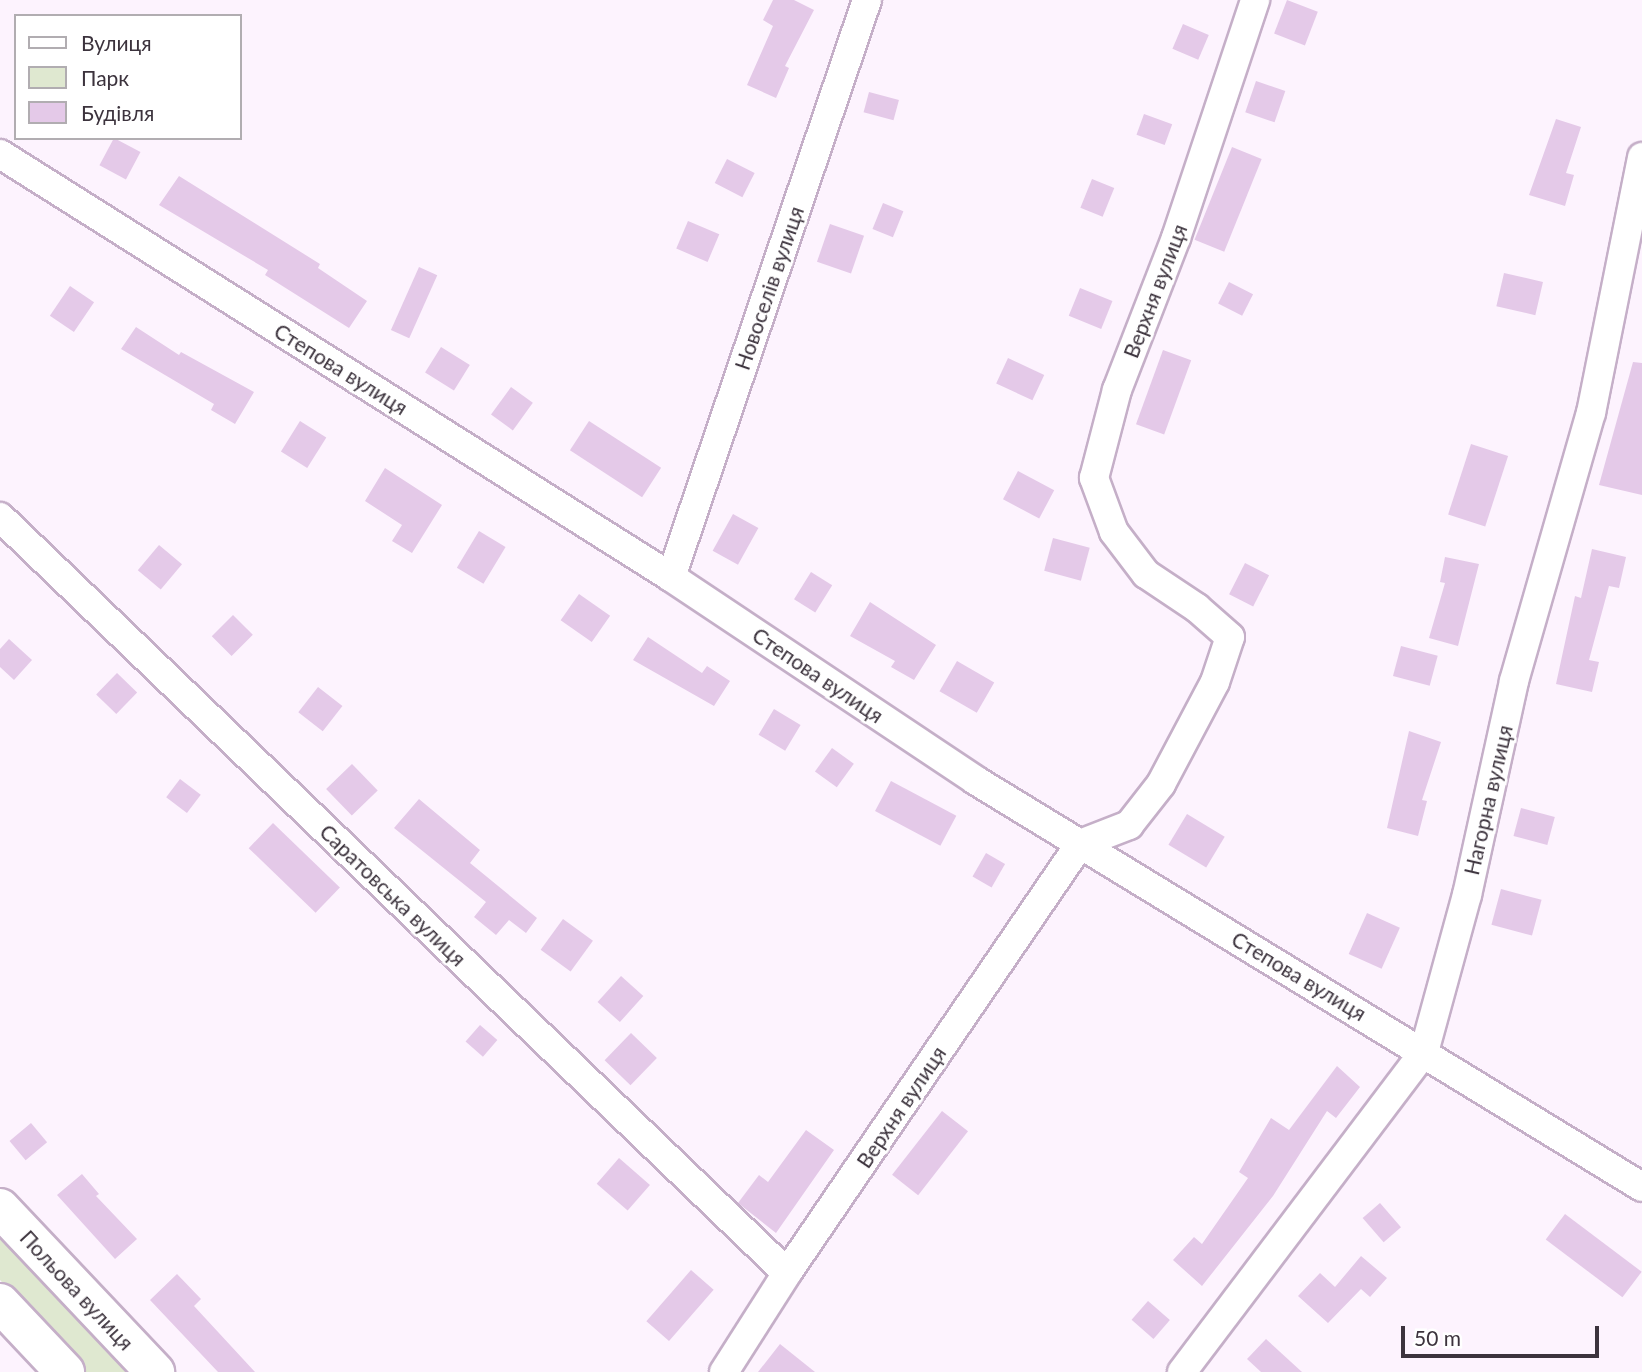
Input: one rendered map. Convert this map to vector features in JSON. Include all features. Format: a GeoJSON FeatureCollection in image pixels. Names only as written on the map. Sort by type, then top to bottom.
{"type":"FeatureCollection","features":[{"type":"Feature","properties":{"kind":"main road","name":"Польова вулиця"},"geometry":{"type":"LineString","coordinates":[[0,1208],[155,1372]]}},
{"type":"Feature","properties":{"kind":"main road"},"geometry":{"type":"LineString","coordinates":[[0,1303],[65,1372]]}},
{"type":"Feature","properties":{"kind":"street","name":"Новоселів вулиця"},"geometry":{"type":"LineString","coordinates":[[671,577],[867,0]]}},
{"type":"Feature","properties":{"kind":"street","name":"Верхня вулиця"},"geometry":{"type":"LineString","coordinates":[[724,1372],[787,1273],[1080,844],[1129,825],[1161,784],[1193,730],[1230,637],[1198,608],[1146,575],[1114,532],[1094,478],[1117,390],[1177,239],[1255,0]]}},
{"type":"Feature","properties":{"kind":"street","name":"Степова вулиця"},"geometry":{"type":"LineString","coordinates":[[0,154],[671,577],[975,780],[1424,1052],[1642,1188]]}},
{"type":"Feature","properties":{"kind":"street","name":"Нагорна вулиця"},"geometry":{"type":"LineString","coordinates":[[1182,1372],[1424,1052],[1467,895],[1514,681],[1591,413],[1642,157]]}},
{"type":"Feature","properties":{"kind":"street","name":"Саратовська вулиця"},"geometry":{"type":"LineString","coordinates":[[0,517],[787,1273]]}},
{"type":"Feature","properties":{"kind":"green space"},"geometry":{"type":"Polygon","coordinates":[[[0,1224],[140,1372],[86,1372],[0,1280],[0,1224]]]}},
{"type":"Feature","properties":{"kind":"building"},"geometry":{"type":"Polygon","coordinates":[[[773,0],[794,0],[814,10],[785,66],[789,68],[776,98],[747,85],[773,26],[763,20],[773,0]]]}},
{"type":"Feature","properties":{"kind":"building"},"geometry":{"type":"Polygon","coordinates":[[[1287,0],[1318,12],[1305,45],[1274,34],[1287,0]]]}},
{"type":"Feature","properties":{"kind":"building"},"geometry":{"type":"Polygon","coordinates":[[[1183,24],[1209,35],[1198,60],[1172,49],[1183,24]]]}},
{"type":"Feature","properties":{"kind":"building"},"geometry":{"type":"Polygon","coordinates":[[[1256,81],[1285,91],[1275,122],[1245,112],[1256,81]]]}},
{"type":"Feature","properties":{"kind":"building"},"geometry":{"type":"Polygon","coordinates":[[[869,92],[899,100],[894,120],[864,112],[869,92]]]}},
{"type":"Feature","properties":{"kind":"building"},"geometry":{"type":"Polygon","coordinates":[[[1144,114],[1172,124],[1165,145],[1136,135],[1144,114]]]}},
{"type":"Feature","properties":{"kind":"building"},"geometry":{"type":"Polygon","coordinates":[[[1556,119],[1581,127],[1566,173],[1574,175],[1565,206],[1529,195],[1556,119]]]}},
{"type":"Feature","properties":{"kind":"building"},"geometry":{"type":"Polygon","coordinates":[[[113,140],[140,152],[126,179],[99,165],[113,140]]]}},
{"type":"Feature","properties":{"kind":"building"},"geometry":{"type":"Polygon","coordinates":[[[1232,147],[1262,159],[1224,252],[1195,240],[1232,147]]]}},
{"type":"Feature","properties":{"kind":"building"},"geometry":{"type":"Polygon","coordinates":[[[727,159],[755,173],[742,197],[715,183],[727,159]]]}},
{"type":"Feature","properties":{"kind":"building"},"geometry":{"type":"Polygon","coordinates":[[[179,176],[320,264],[318,268],[367,301],[349,328],[265,275],[268,270],[159,205],[179,176]]]}},
{"type":"Feature","properties":{"kind":"building"},"geometry":{"type":"Polygon","coordinates":[[[1092,179],[1114,188],[1103,217],[1080,208],[1092,179]]]}},
{"type":"Feature","properties":{"kind":"building"},"geometry":{"type":"Polygon","coordinates":[[[883,203],[903,211],[893,237],[873,229],[883,203]]]}},
{"type":"Feature","properties":{"kind":"building"},"geometry":{"type":"Polygon","coordinates":[[[688,221],[719,234],[708,262],[676,249],[688,221]]]}},
{"type":"Feature","properties":{"kind":"building"},"geometry":{"type":"Polygon","coordinates":[[[830,224],[864,236],[851,274],[817,262],[830,224]]]}},
{"type":"Feature","properties":{"kind":"building"},"geometry":{"type":"Polygon","coordinates":[[[419,267],[437,275],[409,338],[391,330],[419,267]]]}},
{"type":"Feature","properties":{"kind":"building"},"geometry":{"type":"Polygon","coordinates":[[[1504,273],[1543,282],[1535,315],[1496,306],[1504,273]]]}},
{"type":"Feature","properties":{"kind":"building"},"geometry":{"type":"Polygon","coordinates":[[[1229,282],[1253,294],[1242,316],[1218,303],[1229,282]]]}},
{"type":"Feature","properties":{"kind":"building"},"geometry":{"type":"Polygon","coordinates":[[[70,286],[94,302],[74,332],[50,316],[70,286]]]}},
{"type":"Feature","properties":{"kind":"building"},"geometry":{"type":"Polygon","coordinates":[[[1080,288],[1112,301],[1101,329],[1069,316],[1080,288]]]}},
{"type":"Feature","properties":{"kind":"building"},"geometry":{"type":"Polygon","coordinates":[[[136,327],[179,355],[181,352],[254,392],[235,424],[211,410],[214,404],[121,349],[136,327]]]}},
{"type":"Feature","properties":{"kind":"building"},"geometry":{"type":"Polygon","coordinates":[[[441,347],[470,365],[454,390],[425,372],[441,347]]]}},
{"type":"Feature","properties":{"kind":"building"},"geometry":{"type":"Polygon","coordinates":[[[1163,350],[1191,360],[1164,434],[1136,424],[1163,350]]]}},
{"type":"Feature","properties":{"kind":"building"},"geometry":{"type":"Polygon","coordinates":[[[1008,358],[1044,375],[1032,400],[996,383],[1008,358]]]}},
{"type":"Feature","properties":{"kind":"building"},"geometry":{"type":"Polygon","coordinates":[[[1633,362],[1642,363],[1642,495],[1599,485],[1633,362]]]}},
{"type":"Feature","properties":{"kind":"building"},"geometry":{"type":"Polygon","coordinates":[[[511,387],[533,403],[513,430],[491,415],[511,387]]]}},
{"type":"Feature","properties":{"kind":"building"},"geometry":{"type":"Polygon","coordinates":[[[300,421],[326,437],[307,468],[281,452],[300,421]]]}},
{"type":"Feature","properties":{"kind":"building"},"geometry":{"type":"Polygon","coordinates":[[[589,421],[661,468],[642,497],[570,450],[589,421]]]}},
{"type":"Feature","properties":{"kind":"building"},"geometry":{"type":"Polygon","coordinates":[[[1471,444],[1508,456],[1485,526],[1448,514],[1471,444]]]}},
{"type":"Feature","properties":{"kind":"building"},"geometry":{"type":"Polygon","coordinates":[[[385,468],[442,505],[412,553],[392,541],[402,525],[365,501],[385,468]]]}},
{"type":"Feature","properties":{"kind":"building"},"geometry":{"type":"Polygon","coordinates":[[[1018,471],[1054,490],[1039,519],[1003,499],[1018,471]]]}},
{"type":"Feature","properties":{"kind":"building"},"geometry":{"type":"Polygon","coordinates":[[[733,514],[758,528],[738,565],[713,551],[733,514]]]}},
{"type":"Feature","properties":{"kind":"building"},"geometry":{"type":"Polygon","coordinates":[[[479,531],[506,547],[483,584],[457,568],[479,531]]]}},
{"type":"Feature","properties":{"kind":"building"},"geometry":{"type":"Polygon","coordinates":[[[1053,538],[1090,548],[1081,581],[1044,571],[1053,538]]]}},
{"type":"Feature","properties":{"kind":"building"},"geometry":{"type":"Polygon","coordinates":[[[159,545],[182,564],[161,590],[138,570],[159,545]]]}},
{"type":"Feature","properties":{"kind":"building"},"geometry":{"type":"Polygon","coordinates":[[[1592,549],[1626,557],[1619,588],[1609,586],[1589,660],[1599,662],[1592,692],[1556,684],[1575,596],[1581,598],[1592,549]]]}},
{"type":"Feature","properties":{"kind":"building"},"geometry":{"type":"Polygon","coordinates":[[[1445,557],[1479,564],[1458,646],[1429,638],[1445,583],[1440,582],[1445,557]]]}},
{"type":"Feature","properties":{"kind":"building"},"geometry":{"type":"Polygon","coordinates":[[[1245,563],[1269,575],[1253,606],[1229,594],[1245,563]]]}},
{"type":"Feature","properties":{"kind":"building"},"geometry":{"type":"Polygon","coordinates":[[[811,572],[832,585],[815,612],[794,599],[811,572]]]}},
{"type":"Feature","properties":{"kind":"building"},"geometry":{"type":"Polygon","coordinates":[[[579,594],[610,616],[592,642],[561,620],[579,594]]]}},
{"type":"Feature","properties":{"kind":"building"},"geometry":{"type":"Polygon","coordinates":[[[870,602],[936,645],[914,680],[891,667],[895,661],[850,636],[870,602]]]}},
{"type":"Feature","properties":{"kind":"building"},"geometry":{"type":"Polygon","coordinates":[[[233,615],[253,635],[232,656],[212,636],[233,615]]]}},
{"type":"Feature","properties":{"kind":"building"},"geometry":{"type":"Polygon","coordinates":[[[648,637],[702,673],[707,666],[730,681],[714,706],[633,660],[648,637]]]}},
{"type":"Feature","properties":{"kind":"building"},"geometry":{"type":"Polygon","coordinates":[[[9,639],[32,660],[14,680],[0,667],[0,649],[9,639]]]}},
{"type":"Feature","properties":{"kind":"building"},"geometry":{"type":"Polygon","coordinates":[[[1401,646],[1438,656],[1430,686],[1393,676],[1401,646]]]}},
{"type":"Feature","properties":{"kind":"building"},"geometry":{"type":"Polygon","coordinates":[[[957,661],[994,682],[977,713],[940,691],[957,661]]]}},
{"type":"Feature","properties":{"kind":"building"},"geometry":{"type":"Polygon","coordinates":[[[117,673],[137,692],[116,714],[96,695],[117,673]]]}},
{"type":"Feature","properties":{"kind":"building"},"geometry":{"type":"Polygon","coordinates":[[[318,687],[342,706],[323,731],[298,712],[318,687]]]}},
{"type":"Feature","properties":{"kind":"building"},"geometry":{"type":"Polygon","coordinates":[[[774,709],[801,725],[785,751],[759,735],[774,709]]]}},
{"type":"Feature","properties":{"kind":"building"},"geometry":{"type":"Polygon","coordinates":[[[1409,731],[1441,742],[1422,800],[1427,801],[1418,836],[1387,828],[1409,731]]]}},
{"type":"Feature","properties":{"kind":"building"},"geometry":{"type":"Polygon","coordinates":[[[832,748],[854,764],[837,787],[815,771],[832,748]]]}},
{"type":"Feature","properties":{"kind":"building"},"geometry":{"type":"Polygon","coordinates":[[[352,764],[378,791],[352,816],[326,789],[352,764]]]}},
{"type":"Feature","properties":{"kind":"building"},"geometry":{"type":"Polygon","coordinates":[[[180,779],[201,795],[187,813],[166,797],[180,779]]]}},
{"type":"Feature","properties":{"kind":"building"},"geometry":{"type":"Polygon","coordinates":[[[891,781],[956,816],[940,846],[875,811],[891,781]]]}},
{"type":"Feature","properties":{"kind":"building"},"geometry":{"type":"Polygon","coordinates":[[[419,799],[480,850],[470,863],[537,918],[526,933],[509,920],[496,935],[474,917],[486,902],[394,828],[419,799]]]}},
{"type":"Feature","properties":{"kind":"building"},"geometry":{"type":"Polygon","coordinates":[[[1521,808],[1555,817],[1547,845],[1513,836],[1521,808]]]}},
{"type":"Feature","properties":{"kind":"building"},"geometry":{"type":"Polygon","coordinates":[[[1187,814],[1225,837],[1206,868],[1168,845],[1187,814]]]}},
{"type":"Feature","properties":{"kind":"building"},"geometry":{"type":"Polygon","coordinates":[[[273,823],[340,888],[316,913],[249,848],[273,823]]]}},
{"type":"Feature","properties":{"kind":"building"},"geometry":{"type":"Polygon","coordinates":[[[986,853],[1005,864],[992,887],[972,876],[986,853]]]}},
{"type":"Feature","properties":{"kind":"building"},"geometry":{"type":"Polygon","coordinates":[[[1501,889],[1542,900],[1532,936],[1491,925],[1501,889]]]}},
{"type":"Feature","properties":{"kind":"building"},"geometry":{"type":"Polygon","coordinates":[[[1367,913],[1400,928],[1382,969],[1349,954],[1367,913]]]}},
{"type":"Feature","properties":{"kind":"building"},"geometry":{"type":"Polygon","coordinates":[[[563,919],[593,941],[571,971],[541,950],[563,919]]]}},
{"type":"Feature","properties":{"kind":"building"},"geometry":{"type":"Polygon","coordinates":[[[621,976],[643,996],[620,1022],[598,1002],[621,976]]]}},
{"type":"Feature","properties":{"kind":"building"},"geometry":{"type":"Polygon","coordinates":[[[480,1025],[497,1040],[483,1057],[466,1042],[480,1025]]]}},
{"type":"Feature","properties":{"kind":"building"},"geometry":{"type":"Polygon","coordinates":[[[631,1033],[657,1058],[630,1085],[605,1060],[631,1033]]]}},
{"type":"Feature","properties":{"kind":"building"},"geometry":{"type":"Polygon","coordinates":[[[1337,1066],[1360,1087],[1336,1118],[1327,1111],[1273,1196],[1202,1286],[1173,1260],[1194,1237],[1202,1244],[1248,1178],[1239,1172],[1271,1118],[1289,1130],[1337,1066]]]}},
{"type":"Feature","properties":{"kind":"building"},"geometry":{"type":"Polygon","coordinates":[[[942,1111],[968,1131],[918,1195],[892,1175],[942,1111]]]}},
{"type":"Feature","properties":{"kind":"building"},"geometry":{"type":"Polygon","coordinates":[[[31,1123],[47,1142],[26,1160],[10,1141],[31,1123]]]}},
{"type":"Feature","properties":{"kind":"building"},"geometry":{"type":"Polygon","coordinates":[[[806,1130],[834,1150],[776,1233],[738,1203],[759,1175],[768,1182],[806,1130]]]}},
{"type":"Feature","properties":{"kind":"building"},"geometry":{"type":"Polygon","coordinates":[[[619,1158],[650,1185],[628,1211],[597,1184],[619,1158]]]}},
{"type":"Feature","properties":{"kind":"building"},"geometry":{"type":"Polygon","coordinates":[[[82,1174],[99,1194],[96,1196],[137,1239],[115,1259],[57,1195],[82,1174]]]}},
{"type":"Feature","properties":{"kind":"building"},"geometry":{"type":"Polygon","coordinates":[[[1380,1203],[1401,1227],[1384,1242],[1363,1218],[1380,1203]]]}},
{"type":"Feature","properties":{"kind":"building"},"geometry":{"type":"Polygon","coordinates":[[[1565,1214],[1642,1272],[1622,1297],[1546,1240],[1565,1214]]]}},
{"type":"Feature","properties":{"kind":"building"},"geometry":{"type":"Polygon","coordinates":[[[1361,1256],[1387,1278],[1370,1297],[1361,1289],[1328,1323],[1298,1296],[1320,1273],[1335,1287],[1361,1256]]]}},
{"type":"Feature","properties":{"kind":"building"},"geometry":{"type":"Polygon","coordinates":[[[691,1270],[714,1290],[669,1341],[646,1321],[691,1270]]]}},
{"type":"Feature","properties":{"kind":"building"},"geometry":{"type":"Polygon","coordinates":[[[177,1274],[201,1299],[194,1306],[255,1372],[218,1372],[150,1300],[177,1274]]]}},
{"type":"Feature","properties":{"kind":"building"},"geometry":{"type":"Polygon","coordinates":[[[1148,1301],[1170,1320],[1153,1339],[1132,1320],[1148,1301]]]}},
{"type":"Feature","properties":{"kind":"building"},"geometry":{"type":"Polygon","coordinates":[[[1266,1339],[1302,1372],[1261,1372],[1247,1359],[1266,1339]]]}},
{"type":"Feature","properties":{"kind":"building"},"geometry":{"type":"Polygon","coordinates":[[[780,1344],[815,1372],[758,1372],[780,1344]]]}}]}
